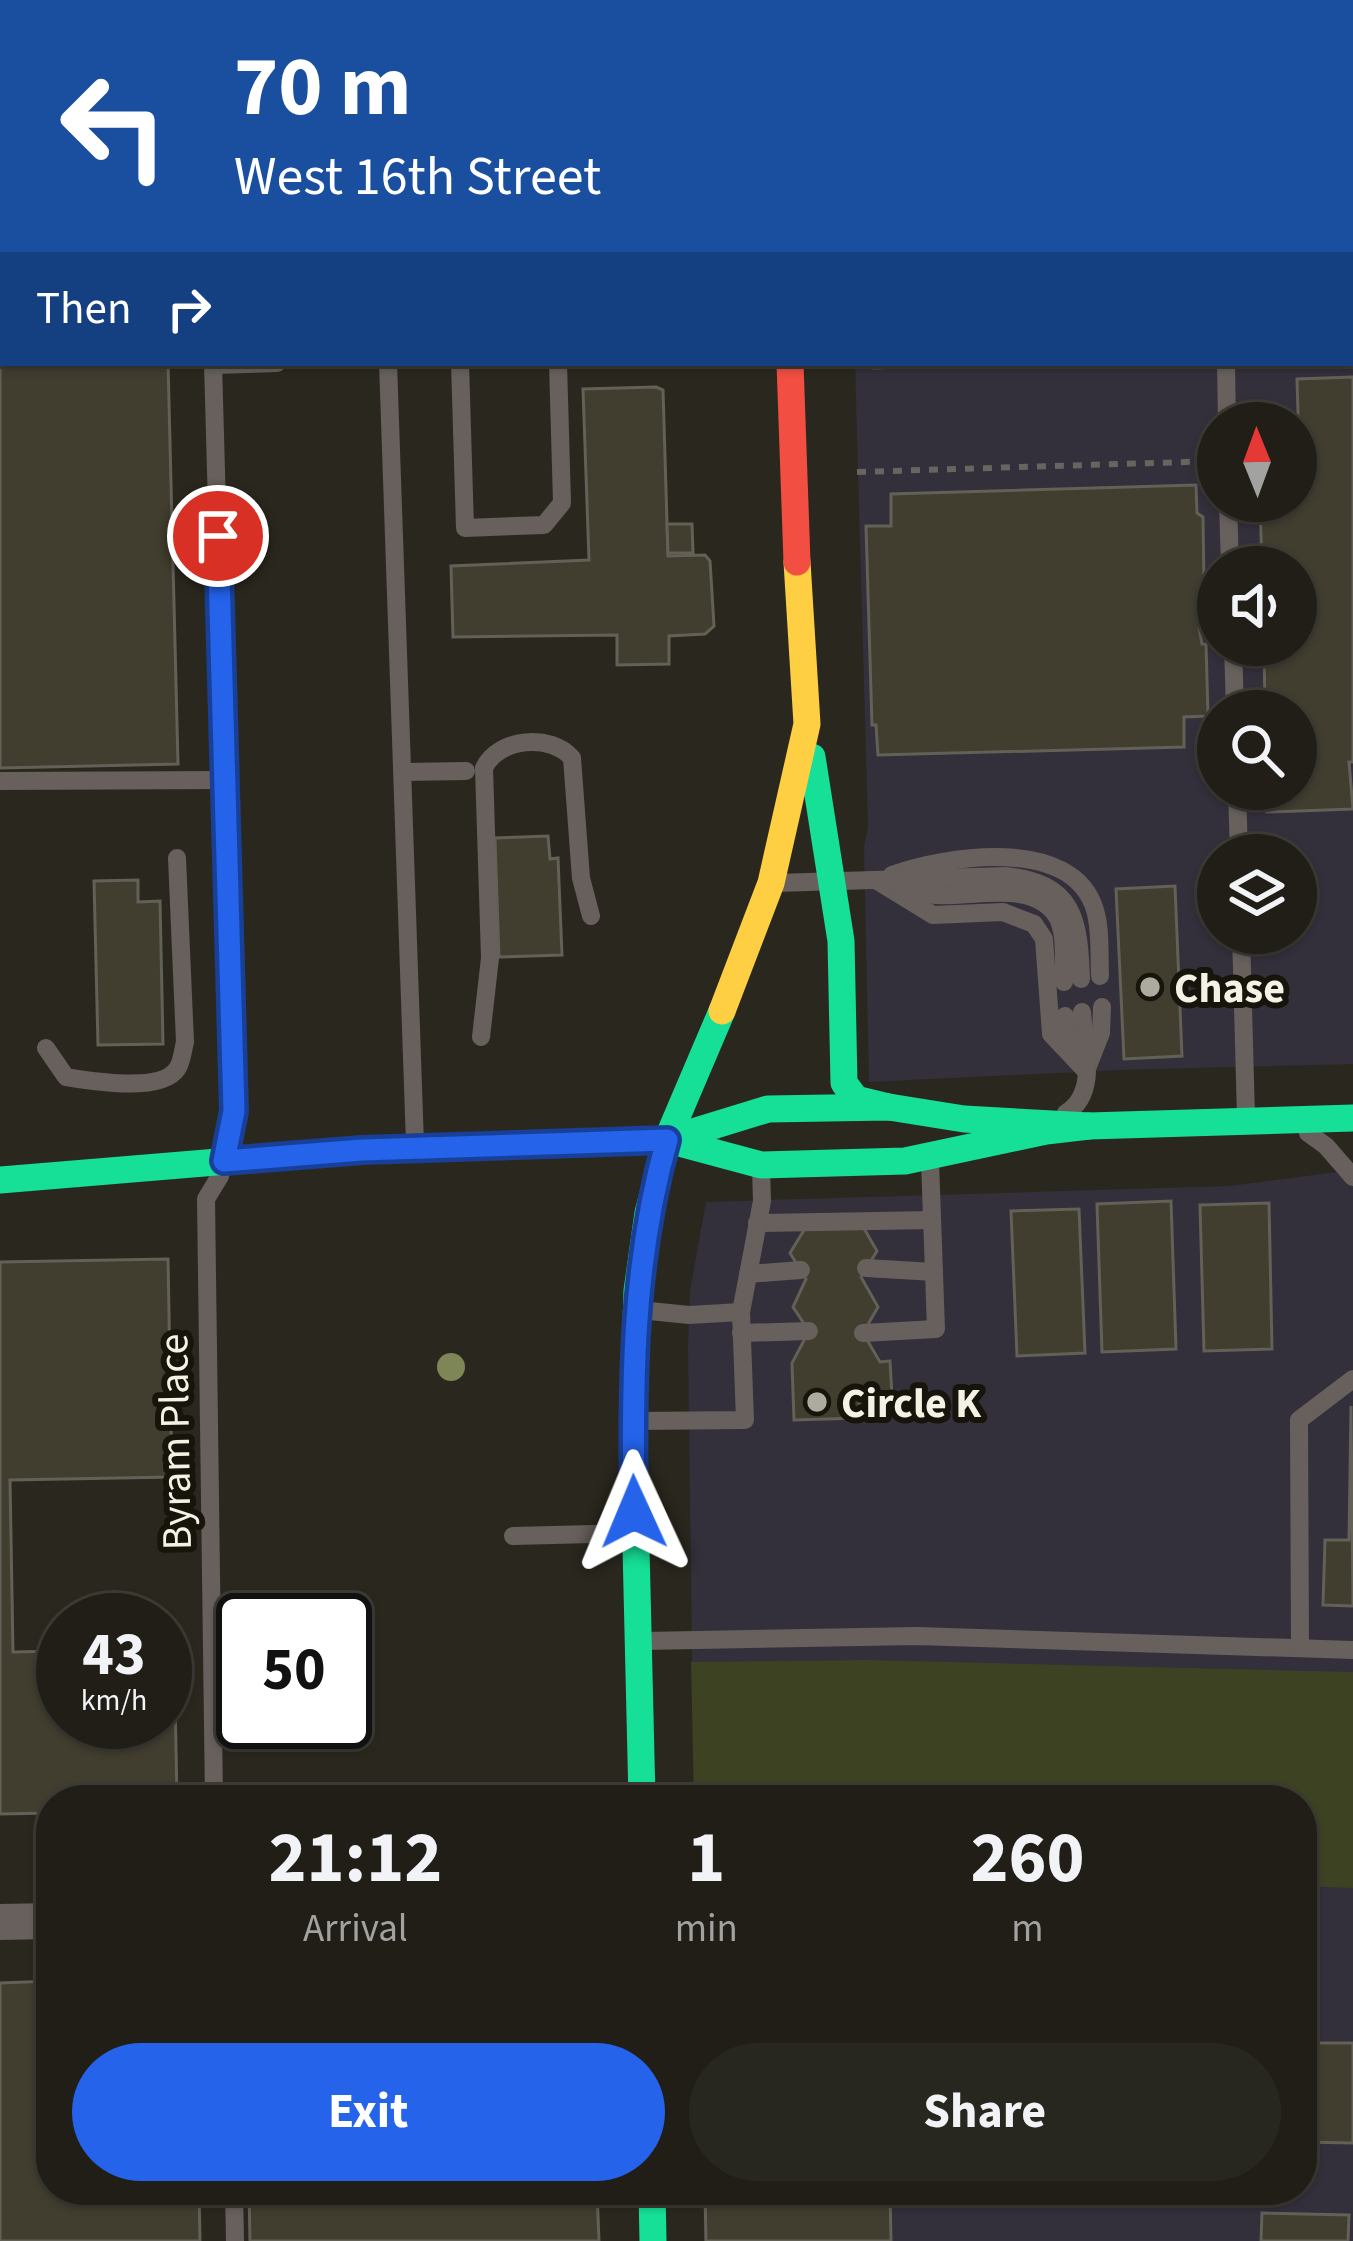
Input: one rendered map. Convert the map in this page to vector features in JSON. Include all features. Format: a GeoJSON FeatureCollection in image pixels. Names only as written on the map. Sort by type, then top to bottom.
{"type":"FeatureCollection","features":[{"type":"Feature","properties":{"kind":"main road"},"geometry":{"type":"LineString","coordinates":[[790,366],[807,724],[841,941],[844,1083],[856,1099],[928,1114],[1089,1126]]}},
{"type":"Feature","properties":{"kind":"main road"},"geometry":{"type":"LineString","coordinates":[[642,1785],[633,1421],[635,1310],[648,1213],[667,1140],[696,1079],[771,883],[807,724]]}},
{"type":"Feature","properties":{"kind":"main road"},"geometry":{"type":"LineString","coordinates":[[0,1180],[416,1148],[667,1140],[768,1109],[889,1107]]}},
{"type":"Feature","properties":{"kind":"main road"},"geometry":{"type":"LineString","coordinates":[[667,1140],[761,1166],[905,1161],[1089,1126],[1353,1118]]}},
{"type":"Feature","properties":{"kind":"main road"},"geometry":{"type":"LineString","coordinates":[[652,2205],[653,2241]]}},
{"type":"Feature","properties":{"kind":"street"},"geometry":{"type":"LineString","coordinates":[[0,1922],[36,1921]]}},
{"type":"Feature","properties":{"kind":"lane","name":"Byram Place"},"geometry":{"type":"LineString","coordinates":[[213,366],[234,1119],[220,1176],[206,1199],[214,1785]]}},
{"type":"Feature","properties":{"kind":"lane"},"geometry":{"type":"LineString","coordinates":[[388,366],[416,1148]]}},
{"type":"Feature","properties":{"kind":"lane"},"geometry":{"type":"LineString","coordinates":[[460,366],[465,528],[544,525],[562,503],[558,366]]}},
{"type":"Feature","properties":{"kind":"lane"},"geometry":{"type":"LineString","coordinates":[[1226,366],[1227,402]]}},
{"type":"Feature","properties":{"kind":"lane"},"geometry":{"type":"LineString","coordinates":[[481,1037],[490,958],[484,769],[500,749],[513,744],[554,745],[572,758],[581,878],[591,916]]}},
{"type":"Feature","properties":{"kind":"lane"},"geometry":{"type":"LineString","coordinates":[[403,772],[466,771]]}},
{"type":"Feature","properties":{"kind":"lane"},"geometry":{"type":"LineString","coordinates":[[0,781],[124,773],[224,780]]}},
{"type":"Feature","properties":{"kind":"lane"},"geometry":{"type":"LineString","coordinates":[[46,1048],[66,1077],[100,1083],[161,1082],[178,1069],[185,1042],[177,858]]}},
{"type":"Feature","properties":{"kind":"lane"},"geometry":{"type":"LineString","coordinates":[[771,883],[1031,878],[1054,890],[1070,907],[1080,932],[1082,979]]}},
{"type":"Feature","properties":{"kind":"lane"},"geometry":{"type":"LineString","coordinates":[[876,880],[933,915],[1003,912],[1034,924],[1044,940],[1052,1034],[1086,1071]]}},
{"type":"Feature","properties":{"kind":"lane"},"geometry":{"type":"LineString","coordinates":[[1242,954],[1246,1122]]}},
{"type":"Feature","properties":{"kind":"lane"},"geometry":{"type":"LineString","coordinates":[[1086,1071],[1101,1033],[1102,1007]]}},
{"type":"Feature","properties":{"kind":"lane"},"geometry":{"type":"LineString","coordinates":[[999,1119],[1065,1113],[1086,1092],[1073,1014]]}},
{"type":"Feature","properties":{"kind":"lane"},"geometry":{"type":"LineString","coordinates":[[862,1334],[936,1328],[928,1114]]}},
{"type":"Feature","properties":{"kind":"lane"},"geometry":{"type":"LineString","coordinates":[[1289,1120],[1326,1146],[1353,1177]]}},
{"type":"Feature","properties":{"kind":"lane"},"geometry":{"type":"LineString","coordinates":[[633,1421],[745,1420],[741,1312],[762,1201],[761,1166]]}},
{"type":"Feature","properties":{"kind":"lane"},"geometry":{"type":"LineString","coordinates":[[758,1223],[932,1220]]}},
{"type":"Feature","properties":{"kind":"lane"},"geometry":{"type":"LineString","coordinates":[[866,1268],[934,1272]]}},
{"type":"Feature","properties":{"kind":"lane"},"geometry":{"type":"LineString","coordinates":[[748,1274],[801,1270]]}},
{"type":"Feature","properties":{"kind":"lane"},"geometry":{"type":"LineString","coordinates":[[635,1310],[688,1315],[741,1312]]}},
{"type":"Feature","properties":{"kind":"lane"},"geometry":{"type":"LineString","coordinates":[[741,1333],[808,1331]]}},
{"type":"Feature","properties":{"kind":"lane"},"geometry":{"type":"LineString","coordinates":[[1300,1648],[1299,1420],[1353,1379]]}},
{"type":"Feature","properties":{"kind":"lane"},"geometry":{"type":"LineString","coordinates":[[512,1536],[634,1534]]}},
{"type":"Feature","properties":{"kind":"lane"},"geometry":{"type":"LineString","coordinates":[[638,1641],[917,1636],[1353,1651]]}},
{"type":"Feature","properties":{"kind":"lane"},"geometry":{"type":"LineString","coordinates":[[235,2205],[236,2241]]}},
{"type":"Feature","properties":{"kind":"path"},"geometry":{"type":"LineString","coordinates":[[857,472],[1197,462]]}},
{"type":"Feature","properties":{"kind":"shaded area"},"geometry":{"type":"Polygon","coordinates":[[[855,366],[1353,366],[1353,1064],[869,1082],[864,847],[868,826],[855,366]]]}},
{"type":"Feature","properties":{"kind":"shaded area"},"geometry":{"type":"Polygon","coordinates":[[[1353,1170],[1353,2241],[704,2241],[703,2205],[1317,2205],[1317,1785],[694,1785],[688,1346],[690,1291],[706,1202],[1229,1186],[1353,1170]]]}},
{"type":"Feature","properties":{"kind":"green space"},"geometry":{"type":"Polygon","coordinates":[[[868,1660],[1353,1672],[1353,1888],[1317,1887],[1317,1785],[694,1785],[691,1662],[868,1660]]]}},
{"type":"Feature","properties":{"kind":"building"},"geometry":{"type":"Polygon","coordinates":[[[0,366],[168,366],[178,764],[0,768],[0,366]]]}},
{"type":"Feature","properties":{"kind":"building"},"geometry":{"type":"Polygon","coordinates":[[[1353,377],[1353,762],[1349,762],[1353,809],[1267,812],[1317,810],[1317,690],[1265,690],[1264,666],[1317,666],[1317,546],[1261,546],[1261,522],[1317,522],[1317,402],[1298,402],[1297,379],[1353,377]]]}},
{"type":"Feature","properties":{"kind":"building"},"geometry":{"type":"Polygon","coordinates":[[[583,389],[663,390],[668,556],[705,555],[710,561],[714,626],[705,634],[669,636],[669,664],[617,665],[617,635],[453,637],[451,566],[589,560],[583,389]]]}},
{"type":"Feature","properties":{"kind":"building"},"geometry":{"type":"Polygon","coordinates":[[[1196,485],[1203,546],[1197,546],[1197,666],[1207,666],[1207,690],[1197,690],[1197,716],[1184,717],[1184,747],[878,755],[876,725],[872,725],[866,526],[891,526],[891,494],[1196,485]]]}},
{"type":"Feature","properties":{"kind":"building"},"geometry":{"type":"Polygon","coordinates":[[[667,524],[692,524],[693,553],[668,553],[667,524]]]}},
{"type":"Feature","properties":{"kind":"building"},"geometry":{"type":"Polygon","coordinates":[[[548,836],[550,859],[558,858],[562,955],[499,957],[495,838],[548,836]]]}},
{"type":"Feature","properties":{"kind":"building"},"geometry":{"type":"Polygon","coordinates":[[[138,880],[138,902],[160,901],[163,1044],[98,1045],[94,881],[138,880]]]}},
{"type":"Feature","properties":{"kind":"building","name":"Chase"},"geometry":{"type":"Polygon","coordinates":[[[1175,886],[1182,1056],[1124,1059],[1116,889],[1175,886]]]}},
{"type":"Feature","properties":{"kind":"building"},"geometry":{"type":"Polygon","coordinates":[[[1171,1201],[1176,1349],[1102,1352],[1097,1204],[1171,1201]]]}},
{"type":"Feature","properties":{"kind":"building"},"geometry":{"type":"Polygon","coordinates":[[[1269,1203],[1272,1349],[1204,1351],[1200,1205],[1269,1203]]]}},
{"type":"Feature","properties":{"kind":"building"},"geometry":{"type":"Polygon","coordinates":[[[1079,1209],[1085,1353],[1017,1356],[1011,1211],[1079,1209]]]}},
{"type":"Feature","properties":{"kind":"building","name":"Circle K"},"geometry":{"type":"Polygon","coordinates":[[[862,1225],[877,1251],[861,1277],[878,1307],[863,1333],[880,1362],[890,1361],[892,1396],[859,1397],[860,1418],[794,1420],[792,1363],[809,1331],[793,1307],[806,1279],[790,1253],[806,1227],[862,1225]]]}},
{"type":"Feature","properties":{"kind":"building"},"geometry":{"type":"Polygon","coordinates":[[[168,1259],[172,1477],[10,1480],[13,1652],[36,1652],[36,1749],[176,1749],[177,1785],[36,1785],[36,1813],[0,1814],[0,1262],[168,1259]]]}},
{"type":"Feature","properties":{"kind":"building"},"geometry":{"type":"Polygon","coordinates":[[[1351,1406],[1353,1606],[1323,1605],[1325,1540],[1349,1540],[1351,1406]]]}},
{"type":"Feature","properties":{"kind":"building"},"geometry":{"type":"Polygon","coordinates":[[[36,1982],[36,2205],[199,2205],[200,2241],[0,2241],[0,1983],[36,1982]]]}},
{"type":"Feature","properties":{"kind":"building"},"geometry":{"type":"Polygon","coordinates":[[[1317,2043],[1353,2043],[1353,2143],[1317,2142],[1317,2043]]]}},
{"type":"Feature","properties":{"kind":"building"},"geometry":{"type":"Polygon","coordinates":[[[249,2205],[598,2205],[599,2241],[250,2241],[249,2205]]]}},
{"type":"Feature","properties":{"kind":"building"},"geometry":{"type":"Polygon","coordinates":[[[705,2205],[890,2205],[891,2241],[706,2241],[705,2205]]]}},
{"type":"Feature","properties":{"kind":"building"},"geometry":{"type":"Polygon","coordinates":[[[1262,2213],[1349,2215],[1348,2241],[1261,2241],[1262,2213]]]}},
{"type":"Feature","properties":{"kind":"traffic: fast"},"geometry":{"type":"LineString","coordinates":[[812,757],[841,941],[844,1083],[856,1099],[889,1107]]}},
{"type":"Feature","properties":{"kind":"traffic: fast"},"geometry":{"type":"LineString","coordinates":[[642,1785],[633,1421],[637,1291],[648,1213],[667,1140],[722,1011]]}},
{"type":"Feature","properties":{"kind":"traffic: fast"},"geometry":{"type":"LineString","coordinates":[[0,1180],[362,1150],[667,1140],[768,1109],[889,1107],[964,1119],[1089,1126]]}},
{"type":"Feature","properties":{"kind":"traffic: fast"},"geometry":{"type":"LineString","coordinates":[[668,1140],[761,1165],[905,1161],[1089,1126],[1353,1118]]}},
{"type":"Feature","properties":{"kind":"traffic: fast"},"geometry":{"type":"LineString","coordinates":[[652,2205],[653,2241]]}},
{"type":"Feature","properties":{"kind":"traffic: slow"},"geometry":{"type":"LineString","coordinates":[[722,1011],[771,883],[807,724],[797,562]]}},
{"type":"Feature","properties":{"kind":"traffic: jam"},"geometry":{"type":"LineString","coordinates":[[790,366],[797,562]]}},
{"type":"Feature","properties":{"kind":"place","name":"Chase"},"geometry":{"type":"Point","coordinates":[1150,987]}},
{"type":"Feature","properties":{"kind":"place","name":"Circle K"},"geometry":{"type":"Point","coordinates":[817,1402]}},
{"type":"Feature","properties":{"kind":"route"},"geometry":{"type":"LineString","coordinates":[[218,536],[234,1111],[224,1161],[362,1150],[667,1140],[648,1213],[637,1291],[634,1512]]}}]}
